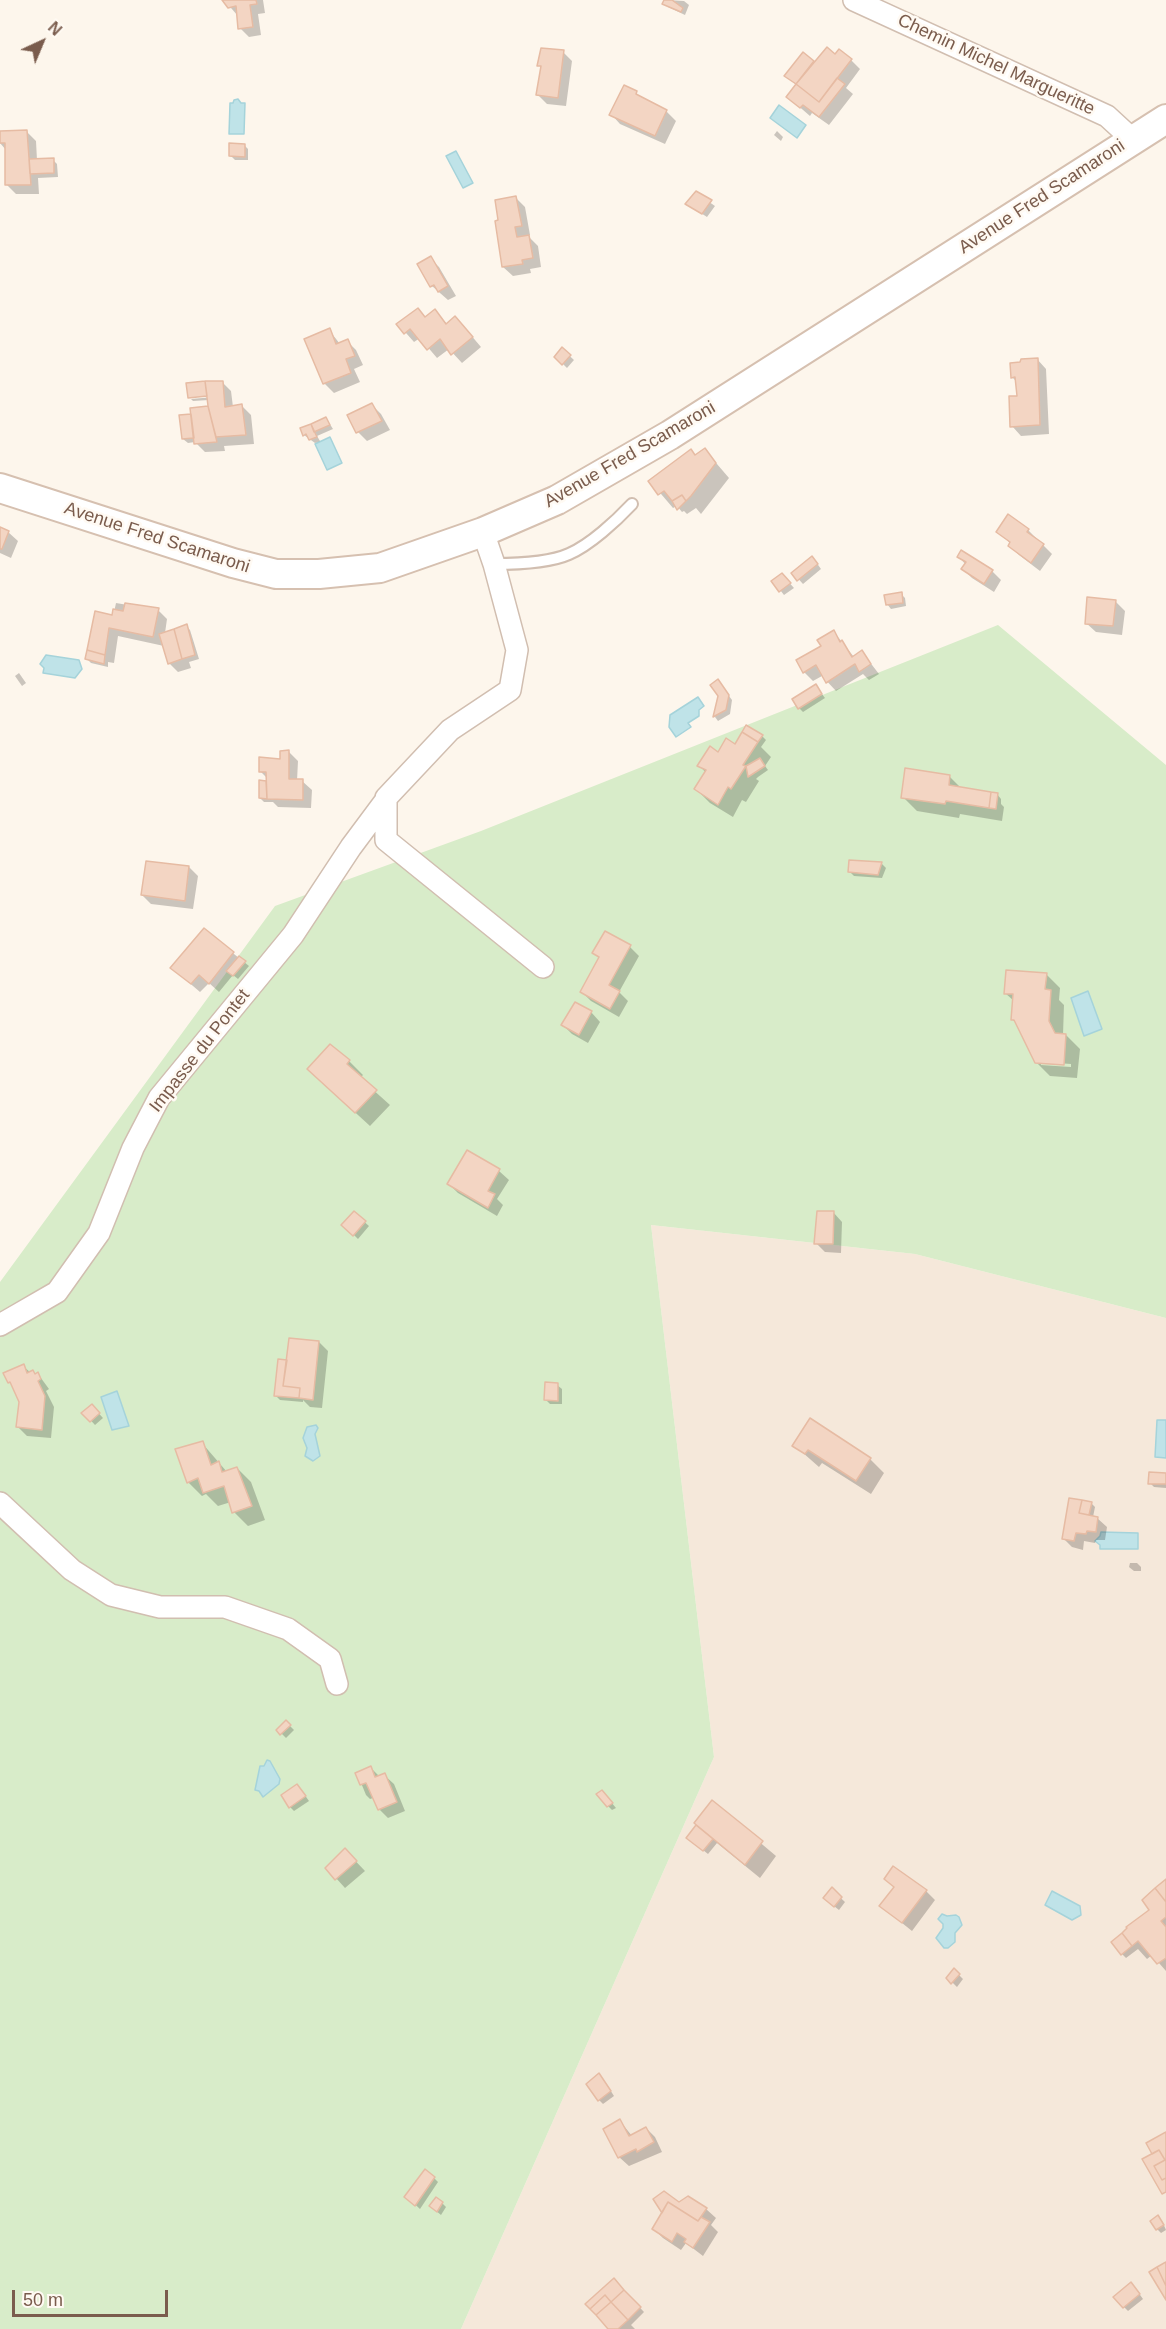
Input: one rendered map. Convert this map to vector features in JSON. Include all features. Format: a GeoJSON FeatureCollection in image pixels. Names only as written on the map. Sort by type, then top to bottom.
{"type":"FeatureCollection","features":[{"type":"Feature","properties":{"kind":"main road","name":"Avenue Fred Scamaroni"},"geometry":{"type":"LineString","coordinates":[[0,488],[233,563],[276,574],[320,574],[380,568],[483,532],[557,500],[670,435],[1166,119]]}},
{"type":"Feature","properties":{"kind":"street","name":"Chemin Michel Margueritte"},"geometry":{"type":"LineString","coordinates":[[854,0],[1107,116],[1132,139]]}},
{"type":"Feature","properties":{"kind":"street","name":"Impasse du Pontet"},"geometry":{"type":"LineString","coordinates":[[0,1325],[57,1292],[99,1233],[133,1148],[159,1098],[292,934],[386,798],[450,730],[510,690],[517,650],[483,532]]}},
{"type":"Feature","properties":{"kind":"street"},"geometry":{"type":"LineString","coordinates":[[386,800],[386,840],[543,967]]}},
{"type":"Feature","properties":{"kind":"street"},"geometry":{"type":"LineString","coordinates":[[0,1503],[72,1570],[111,1594],[160,1607],[225,1607],[288,1629],[330,1659],[337,1684]]}},
{"type":"Feature","properties":{"kind":"lane"},"geometry":{"type":"LineString","coordinates":[[494,564],[522,564],[569,554],[613,525],[632,504]]}},
{"type":"Feature","properties":{"kind":"shaded area"},"geometry":{"type":"Polygon","coordinates":[[[651,1225],[915,1254],[1166,1318],[1166,2329],[461,2329],[714,1757],[651,1225]]]}},
{"type":"Feature","properties":{"kind":"green space"},"geometry":{"type":"Polygon","coordinates":[[[998,625],[1166,765],[1166,1318],[915,1254],[651,1225],[714,1757],[461,2329],[0,2329],[0,1282],[275,906],[481,831],[998,625]]]}},
{"type":"Feature","properties":{"kind":"water"},"geometry":{"type":"Polygon","coordinates":[[[238,99],[241,103],[245,103],[244,134],[229,134],[230,103],[238,99]]]}},
{"type":"Feature","properties":{"kind":"water"},"geometry":{"type":"Polygon","coordinates":[[[779,105],[806,125],[797,138],[770,118],[779,105]]]}},
{"type":"Feature","properties":{"kind":"water"},"geometry":{"type":"Polygon","coordinates":[[[456,151],[473,183],[463,188],[446,156],[456,151]]]}},
{"type":"Feature","properties":{"kind":"water"},"geometry":{"type":"Polygon","coordinates":[[[330,437],[342,463],[327,470],[315,444],[330,437]]]}},
{"type":"Feature","properties":{"kind":"water"},"geometry":{"type":"Polygon","coordinates":[[[46,655],[79,660],[82,669],[75,678],[43,673],[44,668],[40,664],[46,655]]]}},
{"type":"Feature","properties":{"kind":"water"},"geometry":{"type":"Polygon","coordinates":[[[698,697],[704,706],[699,710],[699,716],[688,723],[691,727],[676,737],[669,727],[670,715],[698,697]]]}},
{"type":"Feature","properties":{"kind":"water"},"geometry":{"type":"Polygon","coordinates":[[[1088,991],[1102,1029],[1084,1036],[1071,998],[1088,991]]]}},
{"type":"Feature","properties":{"kind":"water"},"geometry":{"type":"Polygon","coordinates":[[[117,1391],[129,1426],[112,1430],[101,1397],[117,1391]]]}},
{"type":"Feature","properties":{"kind":"water"},"geometry":{"type":"Polygon","coordinates":[[[1157,1420],[1166,1420],[1166,1458],[1155,1457],[1157,1420]]]}},
{"type":"Feature","properties":{"kind":"water"},"geometry":{"type":"Polygon","coordinates":[[[316,1425],[318,1428],[315,1434],[320,1456],[313,1461],[305,1456],[307,1448],[303,1438],[307,1427],[316,1425]]]}},
{"type":"Feature","properties":{"kind":"water"},"geometry":{"type":"Polygon","coordinates":[[[1101,1532],[1138,1533],[1138,1549],[1100,1549],[1100,1545],[1095,1541],[1101,1532]]]}},
{"type":"Feature","properties":{"kind":"water"},"geometry":{"type":"Polygon","coordinates":[[[267,1760],[270,1761],[280,1779],[279,1784],[263,1797],[259,1791],[255,1790],[260,1766],[264,1766],[267,1760]]]}},
{"type":"Feature","properties":{"kind":"water"},"geometry":{"type":"Polygon","coordinates":[[[1052,1891],[1080,1906],[1081,1915],[1072,1920],[1045,1905],[1052,1891]]]}},
{"type":"Feature","properties":{"kind":"water"},"geometry":{"type":"Polygon","coordinates":[[[942,1914],[956,1915],[962,1925],[955,1933],[955,1942],[948,1948],[944,1948],[936,1938],[943,1928],[943,1924],[938,1919],[942,1914]]]}},
{"type":"Feature","properties":{"kind":"building"},"geometry":{"type":"Polygon","coordinates":[[[222,0],[256,0],[257,4],[250,5],[253,27],[238,29],[236,6],[228,8],[222,0]]]}},
{"type":"Feature","properties":{"kind":"building"},"geometry":{"type":"Polygon","coordinates":[[[664,0],[672,0],[683,8],[681,12],[662,4],[664,0]]]}},
{"type":"Feature","properties":{"kind":"building"},"geometry":{"type":"Polygon","coordinates":[[[827,47],[835,54],[839,49],[852,59],[819,102],[796,84],[827,47]]]}},
{"type":"Feature","properties":{"kind":"building"},"geometry":{"type":"Polygon","coordinates":[[[541,48],[564,50],[558,98],[536,95],[541,66],[537,66],[541,48]]]}},
{"type":"Feature","properties":{"kind":"building"},"geometry":{"type":"Polygon","coordinates":[[[803,52],[814,61],[796,84],[784,76],[803,52]]]}},
{"type":"Feature","properties":{"kind":"building"},"geometry":{"type":"Polygon","coordinates":[[[837,78],[845,84],[819,117],[803,105],[800,108],[786,97],[796,84],[819,102],[837,78]]]}},
{"type":"Feature","properties":{"kind":"building"},"geometry":{"type":"Polygon","coordinates":[[[624,85],[667,110],[655,136],[609,115],[624,85]]]}},
{"type":"Feature","properties":{"kind":"building"},"geometry":{"type":"Polygon","coordinates":[[[27,130],[31,185],[5,185],[5,143],[0,143],[0,131],[27,130]]]}},
{"type":"Feature","properties":{"kind":"building"},"geometry":{"type":"Polygon","coordinates":[[[229,143],[245,144],[245,157],[229,156],[229,143]]]}},
{"type":"Feature","properties":{"kind":"building"},"geometry":{"type":"Polygon","coordinates":[[[54,158],[54,173],[30,174],[29,159],[54,158]]]}},
{"type":"Feature","properties":{"kind":"building"},"geometry":{"type":"Polygon","coordinates":[[[696,191],[712,200],[702,214],[685,204],[696,191]]]}},
{"type":"Feature","properties":{"kind":"building"},"geometry":{"type":"Polygon","coordinates":[[[516,196],[522,226],[515,227],[517,237],[529,235],[533,258],[522,260],[523,264],[502,267],[495,221],[498,220],[495,200],[516,196]]]}},
{"type":"Feature","properties":{"kind":"building"},"geometry":{"type":"Polygon","coordinates":[[[431,256],[448,286],[438,292],[434,285],[430,287],[417,264],[431,256]]]}},
{"type":"Feature","properties":{"kind":"building"},"geometry":{"type":"Polygon","coordinates":[[[418,308],[425,317],[435,309],[446,324],[455,316],[473,337],[451,355],[440,339],[427,350],[410,329],[404,334],[396,324],[418,308]]]}},
{"type":"Feature","properties":{"kind":"building"},"geometry":{"type":"Polygon","coordinates":[[[330,328],[336,344],[348,339],[355,356],[346,359],[351,373],[323,384],[304,339],[330,328]]]}},
{"type":"Feature","properties":{"kind":"building"},"geometry":{"type":"Polygon","coordinates":[[[562,347],[571,355],[562,365],[554,357],[562,347]]]}},
{"type":"Feature","properties":{"kind":"building"},"geometry":{"type":"Polygon","coordinates":[[[1038,358],[1040,425],[1010,427],[1009,396],[1017,396],[1015,377],[1011,378],[1010,363],[1020,362],[1021,359],[1038,358]]]}},
{"type":"Feature","properties":{"kind":"building"},"geometry":{"type":"Polygon","coordinates":[[[205,381],[207,396],[188,398],[186,383],[205,381]]]}},
{"type":"Feature","properties":{"kind":"building"},"geometry":{"type":"Polygon","coordinates":[[[205,381],[223,381],[225,407],[242,404],[246,435],[216,437],[208,406],[205,381]]]}},
{"type":"Feature","properties":{"kind":"building"},"geometry":{"type":"Polygon","coordinates":[[[372,403],[382,421],[356,433],[347,415],[372,403]]]}},
{"type":"Feature","properties":{"kind":"building"},"geometry":{"type":"Polygon","coordinates":[[[208,406],[217,442],[194,444],[190,408],[208,406]]]}},
{"type":"Feature","properties":{"kind":"building"},"geometry":{"type":"Polygon","coordinates":[[[191,414],[194,438],[182,439],[179,415],[191,414]]]}},
{"type":"Feature","properties":{"kind":"building"},"geometry":{"type":"Polygon","coordinates":[[[326,417],[330,425],[314,432],[311,424],[326,417]]]}},
{"type":"Feature","properties":{"kind":"building"},"geometry":{"type":"Polygon","coordinates":[[[311,424],[317,437],[309,440],[306,434],[303,436],[300,428],[311,424]]]}},
{"type":"Feature","properties":{"kind":"building"},"geometry":{"type":"Polygon","coordinates":[[[705,448],[716,463],[686,501],[682,495],[672,501],[664,491],[658,495],[648,481],[691,449],[695,455],[705,448]]]}},
{"type":"Feature","properties":{"kind":"building"},"geometry":{"type":"Polygon","coordinates":[[[682,495],[686,501],[677,510],[672,501],[682,495]]]}},
{"type":"Feature","properties":{"kind":"building"},"geometry":{"type":"Polygon","coordinates":[[[1008,514],[1029,529],[1027,532],[1044,544],[1031,563],[1008,546],[1010,542],[996,532],[1008,514]]]}},
{"type":"Feature","properties":{"kind":"building"},"geometry":{"type":"Polygon","coordinates":[[[0,527],[9,531],[2,549],[0,549],[0,527]]]}},
{"type":"Feature","properties":{"kind":"building"},"geometry":{"type":"Polygon","coordinates":[[[961,550],[993,570],[984,584],[961,569],[966,562],[957,557],[961,550]]]}},
{"type":"Feature","properties":{"kind":"building"},"geometry":{"type":"Polygon","coordinates":[[[812,556],[818,564],[797,581],[791,573],[812,556]]]}},
{"type":"Feature","properties":{"kind":"building"},"geometry":{"type":"Polygon","coordinates":[[[782,573],[791,583],[779,592],[771,581],[782,573]]]}},
{"type":"Feature","properties":{"kind":"building"},"geometry":{"type":"Polygon","coordinates":[[[902,592],[903,603],[886,605],[884,595],[902,592]]]}},
{"type":"Feature","properties":{"kind":"building"},"geometry":{"type":"Polygon","coordinates":[[[1087,597],[1116,600],[1113,626],[1085,624],[1087,597]]]}},
{"type":"Feature","properties":{"kind":"building"},"geometry":{"type":"Polygon","coordinates":[[[125,603],[159,608],[153,637],[109,628],[105,655],[87,650],[95,611],[112,615],[113,609],[123,611],[125,603]]]}},
{"type":"Feature","properties":{"kind":"building"},"geometry":{"type":"Polygon","coordinates":[[[187,624],[195,655],[182,659],[174,629],[187,624]]]}},
{"type":"Feature","properties":{"kind":"building"},"geometry":{"type":"Polygon","coordinates":[[[174,629],[182,659],[168,664],[159,634],[174,629]]]}},
{"type":"Feature","properties":{"kind":"building"},"geometry":{"type":"Polygon","coordinates":[[[834,630],[852,657],[862,650],[871,664],[859,672],[855,664],[826,683],[816,665],[803,673],[796,660],[821,646],[817,640],[834,630]]]}},
{"type":"Feature","properties":{"kind":"building"},"geometry":{"type":"Polygon","coordinates":[[[87,650],[105,655],[104,664],[85,659],[87,650]]]}},
{"type":"Feature","properties":{"kind":"building"},"geometry":{"type":"Polygon","coordinates":[[[718,679],[729,695],[726,710],[713,717],[718,696],[710,685],[718,679]]]}},
{"type":"Feature","properties":{"kind":"building"},"geometry":{"type":"Polygon","coordinates":[[[816,684],[822,694],[798,709],[792,699],[816,684]]]}},
{"type":"Feature","properties":{"kind":"building"},"geometry":{"type":"Polygon","coordinates":[[[746,725],[763,735],[758,742],[742,732],[746,725]]]}},
{"type":"Feature","properties":{"kind":"building"},"geometry":{"type":"Polygon","coordinates":[[[742,732],[758,742],[743,765],[746,766],[731,789],[728,787],[718,805],[694,789],[706,770],[697,766],[710,746],[718,752],[726,738],[735,744],[742,732]]]}},
{"type":"Feature","properties":{"kind":"building"},"geometry":{"type":"Polygon","coordinates":[[[289,750],[289,779],[303,779],[303,800],[267,799],[266,772],[259,772],[259,757],[280,759],[280,751],[289,750]]]}},
{"type":"Feature","properties":{"kind":"building"},"geometry":{"type":"Polygon","coordinates":[[[760,758],[765,766],[748,777],[746,766],[760,758]]]}},
{"type":"Feature","properties":{"kind":"building"},"geometry":{"type":"Polygon","coordinates":[[[905,768],[950,775],[949,785],[991,792],[989,808],[946,801],[945,804],[901,798],[905,768]]]}},
{"type":"Feature","properties":{"kind":"building"},"geometry":{"type":"Polygon","coordinates":[[[259,780],[266,781],[267,799],[259,798],[259,780]]]}},
{"type":"Feature","properties":{"kind":"building"},"geometry":{"type":"Polygon","coordinates":[[[991,792],[998,793],[996,809],[989,808],[991,792]]]}},
{"type":"Feature","properties":{"kind":"building"},"geometry":{"type":"Polygon","coordinates":[[[849,860],[882,862],[878,875],[848,872],[849,860]]]}},
{"type":"Feature","properties":{"kind":"building"},"geometry":{"type":"Polygon","coordinates":[[[146,861],[189,866],[185,901],[141,895],[146,861]]]}},
{"type":"Feature","properties":{"kind":"building"},"geometry":{"type":"Polygon","coordinates":[[[204,928],[234,952],[209,984],[199,975],[191,984],[170,968],[204,928]]]}},
{"type":"Feature","properties":{"kind":"building"},"geometry":{"type":"Polygon","coordinates":[[[605,931],[631,945],[609,985],[620,991],[610,1009],[580,992],[599,957],[592,953],[605,931]]]}},
{"type":"Feature","properties":{"kind":"building"},"geometry":{"type":"Polygon","coordinates":[[[239,956],[246,961],[233,976],[226,971],[239,956]]]}},
{"type":"Feature","properties":{"kind":"building"},"geometry":{"type":"Polygon","coordinates":[[[1006,970],[1047,973],[1045,989],[1051,990],[1049,1021],[1055,1033],[1066,1034],[1064,1065],[1035,1063],[1014,1020],[1011,1020],[1013,994],[1004,994],[1006,970]]]}},
{"type":"Feature","properties":{"kind":"building"},"geometry":{"type":"Polygon","coordinates":[[[575,1002],[592,1011],[579,1035],[561,1025],[575,1002]]]}},
{"type":"Feature","properties":{"kind":"building"},"geometry":{"type":"Polygon","coordinates":[[[330,1044],[350,1060],[347,1064],[377,1090],[355,1113],[307,1069],[330,1044]]]}},
{"type":"Feature","properties":{"kind":"building"},"geometry":{"type":"Polygon","coordinates":[[[467,1150],[500,1169],[488,1191],[495,1194],[488,1208],[447,1184],[467,1150]]]}},
{"type":"Feature","properties":{"kind":"building"},"geometry":{"type":"Polygon","coordinates":[[[354,1211],[366,1221],[353,1236],[341,1225],[354,1211]]]}},
{"type":"Feature","properties":{"kind":"building"},"geometry":{"type":"Polygon","coordinates":[[[817,1211],[834,1211],[833,1244],[814,1244],[817,1211]]]}},
{"type":"Feature","properties":{"kind":"building"},"geometry":{"type":"Polygon","coordinates":[[[289,1338],[319,1341],[313,1400],[299,1398],[300,1388],[283,1386],[289,1338]]]}},
{"type":"Feature","properties":{"kind":"building"},"geometry":{"type":"Polygon","coordinates":[[[278,1359],[287,1360],[283,1386],[300,1388],[299,1398],[274,1396],[278,1359]]]}},
{"type":"Feature","properties":{"kind":"building"},"geometry":{"type":"Polygon","coordinates":[[[24,1364],[27,1373],[33,1370],[35,1374],[38,1372],[41,1379],[38,1381],[45,1396],[42,1430],[16,1427],[19,1402],[3,1373],[24,1364]]]}},
{"type":"Feature","properties":{"kind":"building"},"geometry":{"type":"Polygon","coordinates":[[[545,1382],[558,1383],[558,1401],[544,1400],[545,1382]]]}},
{"type":"Feature","properties":{"kind":"building"},"geometry":{"type":"Polygon","coordinates":[[[92,1404],[100,1413],[90,1422],[81,1413],[92,1404]]]}},
{"type":"Feature","properties":{"kind":"building"},"geometry":{"type":"Polygon","coordinates":[[[810,1418],[871,1458],[856,1481],[808,1450],[805,1454],[792,1446],[810,1418]]]}},
{"type":"Feature","properties":{"kind":"building"},"geometry":{"type":"Polygon","coordinates":[[[203,1441],[211,1465],[219,1461],[222,1472],[237,1467],[252,1506],[232,1513],[224,1486],[203,1493],[198,1478],[187,1483],[175,1449],[203,1441]]]}},
{"type":"Feature","properties":{"kind":"building"},"geometry":{"type":"Polygon","coordinates":[[[1149,1472],[1166,1473],[1166,1484],[1148,1484],[1149,1472]]]}},
{"type":"Feature","properties":{"kind":"building"},"geometry":{"type":"Polygon","coordinates":[[[1069,1498],[1082,1500],[1079,1513],[1098,1517],[1096,1532],[1076,1533],[1074,1541],[1062,1539],[1069,1498]]]}},
{"type":"Feature","properties":{"kind":"building"},"geometry":{"type":"Polygon","coordinates":[[[1082,1500],[1092,1502],[1089,1515],[1079,1513],[1082,1500]]]}},
{"type":"Feature","properties":{"kind":"building"},"geometry":{"type":"Polygon","coordinates":[[[286,1720],[291,1725],[280,1735],[276,1730],[286,1720]]]}},
{"type":"Feature","properties":{"kind":"building"},"geometry":{"type":"Polygon","coordinates":[[[371,1766],[375,1777],[385,1773],[397,1802],[378,1810],[366,1783],[360,1785],[355,1773],[371,1766]]]}},
{"type":"Feature","properties":{"kind":"building"},"geometry":{"type":"Polygon","coordinates":[[[297,1784],[306,1796],[289,1808],[281,1795],[297,1784]]]}},
{"type":"Feature","properties":{"kind":"building"},"geometry":{"type":"Polygon","coordinates":[[[602,1790],[613,1803],[607,1807],[596,1794],[602,1790]]]}},
{"type":"Feature","properties":{"kind":"building"},"geometry":{"type":"Polygon","coordinates":[[[712,1800],[763,1841],[745,1865],[694,1823],[712,1800]]]}},
{"type":"Feature","properties":{"kind":"building"},"geometry":{"type":"Polygon","coordinates":[[[696,1825],[713,1839],[703,1851],[686,1838],[696,1825]]]}},
{"type":"Feature","properties":{"kind":"building"},"geometry":{"type":"Polygon","coordinates":[[[345,1848],[357,1861],[335,1880],[325,1868],[345,1848]]]}},
{"type":"Feature","properties":{"kind":"building"},"geometry":{"type":"Polygon","coordinates":[[[893,1866],[927,1890],[902,1923],[879,1906],[894,1887],[884,1879],[893,1866]]]}},
{"type":"Feature","properties":{"kind":"building"},"geometry":{"type":"Polygon","coordinates":[[[1166,1879],[1166,1902],[1155,1888],[1166,1879]]]}},
{"type":"Feature","properties":{"kind":"building"},"geometry":{"type":"Polygon","coordinates":[[[832,1887],[842,1897],[834,1907],[823,1898],[832,1887]]]}},
{"type":"Feature","properties":{"kind":"building"},"geometry":{"type":"Polygon","coordinates":[[[1155,1888],[1166,1902],[1166,1917],[1161,1921],[1166,1927],[1166,1958],[1157,1964],[1138,1941],[1132,1946],[1122,1933],[1126,1927],[1149,1910],[1142,1900],[1155,1888]]]}},
{"type":"Feature","properties":{"kind":"building"},"geometry":{"type":"Polygon","coordinates":[[[1122,1933],[1132,1946],[1121,1955],[1111,1942],[1122,1933]]]}},
{"type":"Feature","properties":{"kind":"building"},"geometry":{"type":"Polygon","coordinates":[[[954,1968],[960,1974],[951,1984],[946,1978],[954,1968]]]}},
{"type":"Feature","properties":{"kind":"building"},"geometry":{"type":"Polygon","coordinates":[[[599,2073],[611,2091],[598,2101],[586,2084],[599,2073]]]}},
{"type":"Feature","properties":{"kind":"building"},"geometry":{"type":"Polygon","coordinates":[[[620,2119],[629,2136],[646,2127],[654,2142],[637,2152],[636,2149],[618,2158],[603,2129],[620,2119]]]}},
{"type":"Feature","properties":{"kind":"building"},"geometry":{"type":"Polygon","coordinates":[[[1166,2132],[1166,2178],[1162,2180],[1154,2166],[1165,2160],[1159,2150],[1152,2154],[1146,2143],[1166,2132]]]}},
{"type":"Feature","properties":{"kind":"building"},"geometry":{"type":"Polygon","coordinates":[[[1159,2150],[1165,2160],[1154,2166],[1162,2180],[1166,2178],[1166,2192],[1162,2194],[1142,2159],[1159,2150]]]}},
{"type":"Feature","properties":{"kind":"building"},"geometry":{"type":"Polygon","coordinates":[[[425,2169],[435,2177],[415,2206],[404,2197],[425,2169]]]}},
{"type":"Feature","properties":{"kind":"building"},"geometry":{"type":"Polygon","coordinates":[[[664,2191],[679,2202],[688,2196],[707,2208],[698,2221],[668,2202],[662,2213],[653,2199],[664,2191]]]}},
{"type":"Feature","properties":{"kind":"building"},"geometry":{"type":"Polygon","coordinates":[[[436,2197],[443,2202],[437,2212],[429,2206],[436,2197]]]}},
{"type":"Feature","properties":{"kind":"building"},"geometry":{"type":"Polygon","coordinates":[[[668,2202],[698,2221],[701,2217],[710,2222],[693,2248],[677,2233],[672,2242],[652,2229],[668,2202]]]}},
{"type":"Feature","properties":{"kind":"building"},"geometry":{"type":"Polygon","coordinates":[[[1158,2215],[1164,2225],[1156,2230],[1150,2221],[1158,2215]]]}},
{"type":"Feature","properties":{"kind":"building"},"geometry":{"type":"Polygon","coordinates":[[[1166,2262],[1166,2286],[1157,2267],[1166,2262]]]}},
{"type":"Feature","properties":{"kind":"building"},"geometry":{"type":"Polygon","coordinates":[[[1157,2267],[1166,2286],[1166,2300],[1149,2272],[1157,2267]]]}},
{"type":"Feature","properties":{"kind":"building"},"geometry":{"type":"Polygon","coordinates":[[[614,2278],[624,2290],[611,2302],[605,2295],[590,2309],[585,2304],[614,2278]]]}},
{"type":"Feature","properties":{"kind":"building"},"geometry":{"type":"Polygon","coordinates":[[[1131,2282],[1140,2294],[1123,2308],[1113,2297],[1131,2282]]]}},
{"type":"Feature","properties":{"kind":"building"},"geometry":{"type":"Polygon","coordinates":[[[624,2290],[641,2307],[628,2320],[611,2302],[624,2290]]]}},
{"type":"Feature","properties":{"kind":"building"},"geometry":{"type":"Polygon","coordinates":[[[605,2295],[611,2302],[596,2315],[590,2309],[605,2295]]]}},
{"type":"Feature","properties":{"kind":"building"},"geometry":{"type":"Polygon","coordinates":[[[611,2302],[628,2320],[618,2329],[608,2329],[596,2315],[611,2302]]]}}]}
